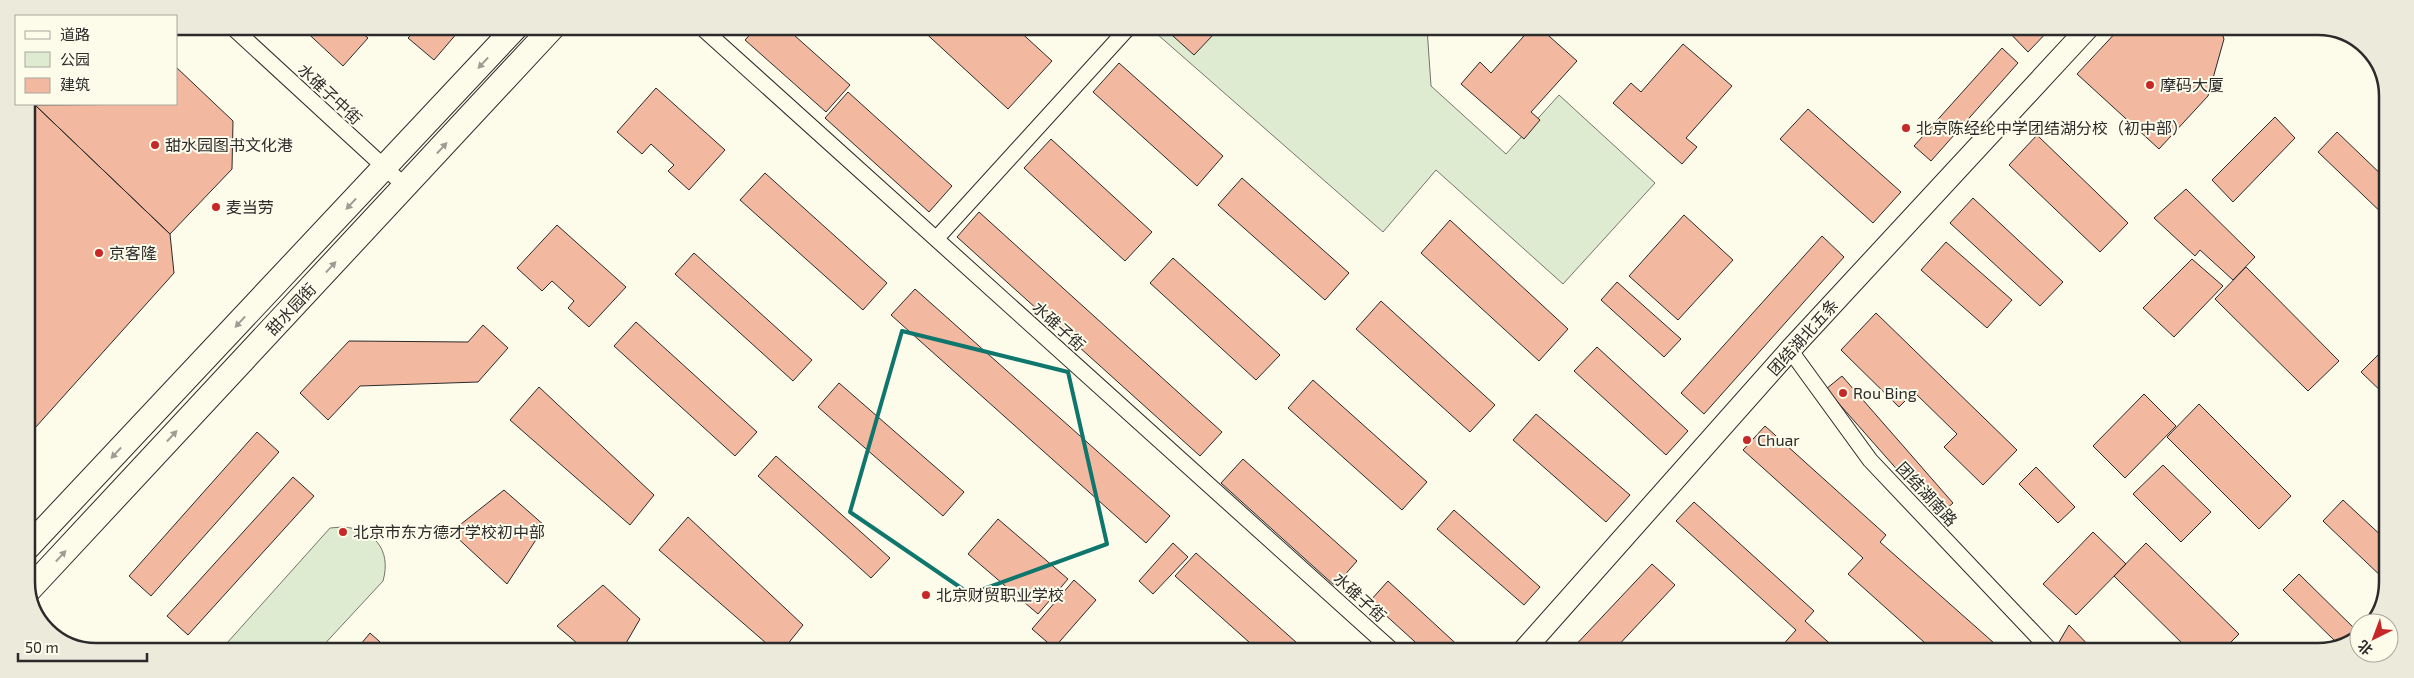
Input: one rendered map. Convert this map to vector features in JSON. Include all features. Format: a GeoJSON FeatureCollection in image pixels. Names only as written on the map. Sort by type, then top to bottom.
{"type":"FeatureCollection","features":[{"type":"Feature","properties":{"kind":"main road","name":"甜水园街"},"geometry":{"type":"LineString","coordinates":[[35,539],[385,169],[509,35]]}},
{"type":"Feature","properties":{"kind":"main road","name":"甜水园街"},"geometry":{"type":"LineString","coordinates":[[35,584],[546,35]]}},
{"type":"Feature","properties":{"kind":"street","name":"水碓子中街"},"geometry":{"type":"LineString","coordinates":[[241,35],[406,187]]}},
{"type":"Feature","properties":{"kind":"street","name":"水碓子街"},"geometry":{"type":"LineString","coordinates":[[710,35],[1384,643]]}},
{"type":"Feature","properties":{"kind":"street"},"geometry":{"type":"LineString","coordinates":[[936,239],[1122,35]]}},
{"type":"Feature","properties":{"kind":"street","name":"团结湖北五条"},"geometry":{"type":"LineString","coordinates":[[1530,643],[1790,350],[2082,35]]}},
{"type":"Feature","properties":{"kind":"street","name":"团结湖南路"},"geometry":{"type":"LineString","coordinates":[[1790,350],[1870,460],[2043,643]]}},
{"type":"Feature","properties":{"kind":"highlighted area"},"geometry":{"type":"Polygon","coordinates":[[[902,331],[1068,372],[1107,544],[970,594],[850,512],[902,331]]]}},
{"type":"Feature","properties":{"kind":"green space"},"geometry":{"type":"Polygon","coordinates":[[[1158,35],[1427,35],[1431,86],[1506,154],[1559,95],[1655,183],[1563,284],[1436,170],[1383,232],[1158,35]]]}},
{"type":"Feature","properties":{"kind":"green space"},"geometry":{"type":"Polygon","coordinates":[[[343,527],[354,529],[363,532],[378,543],[385,559],[383,581],[325,643],[227,643],[330,528],[343,527]]]}},
{"type":"Feature","properties":{"kind":"building"},"geometry":{"type":"Polygon","coordinates":[[[310,35],[364,35],[368,38],[343,66],[310,35]]]}},
{"type":"Feature","properties":{"kind":"building"},"geometry":{"type":"Polygon","coordinates":[[[411,35],[455,35],[434,60],[408,38],[411,35]]]}},
{"type":"Feature","properties":{"kind":"building"},"geometry":{"type":"Polygon","coordinates":[[[750,35],[794,35],[850,85],[826,112],[745,40],[750,35]]]}},
{"type":"Feature","properties":{"kind":"building"},"geometry":{"type":"Polygon","coordinates":[[[928,35],[1024,35],[1052,61],[1008,109],[928,35]]]}},
{"type":"Feature","properties":{"kind":"building"},"geometry":{"type":"Polygon","coordinates":[[[1172,35],[1213,35],[1194,55],[1172,35]]]}},
{"type":"Feature","properties":{"kind":"building"},"geometry":{"type":"Polygon","coordinates":[[[1525,35],[1548,35],[1577,61],[1531,112],[1540,120],[1524,139],[1461,84],[1480,62],[1491,73],[1525,35]]]}},
{"type":"Feature","properties":{"kind":"building"},"geometry":{"type":"Polygon","coordinates":[[[2012,35],[2044,35],[2028,52],[2012,35]]]}},
{"type":"Feature","properties":{"kind":"building","name":"摩码大厦"},"geometry":{"type":"Polygon","coordinates":[[[2113,35],[2223,35],[2224,39],[2208,96],[2159,149],[2077,74],[2113,35]]]}},
{"type":"Feature","properties":{"kind":"building"},"geometry":{"type":"Polygon","coordinates":[[[1683,44],[1732,86],[1686,138],[1697,147],[1682,164],[1613,103],[1631,83],[1641,92],[1683,44]]]}},
{"type":"Feature","properties":{"kind":"building"},"geometry":{"type":"Polygon","coordinates":[[[2002,48],[2018,63],[1931,161],[1914,146],[2002,48]]]}},
{"type":"Feature","properties":{"kind":"building"},"geometry":{"type":"Polygon","coordinates":[[[1119,63],[1223,156],[1197,186],[1093,92],[1119,63]]]}},
{"type":"Feature","properties":{"kind":"building","name":"甜水园图书文化港"},"geometry":{"type":"Polygon","coordinates":[[[178,69],[233,121],[232,169],[170,234],[35,105],[178,105],[178,69]]]}},
{"type":"Feature","properties":{"kind":"building"},"geometry":{"type":"Polygon","coordinates":[[[656,88],[725,150],[689,190],[668,171],[674,165],[651,144],[642,154],[617,132],[656,88]]]}},
{"type":"Feature","properties":{"kind":"building"},"geometry":{"type":"Polygon","coordinates":[[[848,92],[952,186],[929,212],[825,118],[848,92]]]}},
{"type":"Feature","properties":{"kind":"building","name":"京客隆"},"geometry":{"type":"Polygon","coordinates":[[[35,105],[170,234],[174,273],[35,428],[35,105]]]}},
{"type":"Feature","properties":{"kind":"building"},"geometry":{"type":"Polygon","coordinates":[[[1808,109],[1901,192],[1873,223],[1780,139],[1808,109]]]}},
{"type":"Feature","properties":{"kind":"building"},"geometry":{"type":"Polygon","coordinates":[[[2275,117],[2295,138],[2233,202],[2212,180],[2275,117]]]}},
{"type":"Feature","properties":{"kind":"building"},"geometry":{"type":"Polygon","coordinates":[[[2337,132],[2379,172],[2379,210],[2318,152],[2337,132]]]}},
{"type":"Feature","properties":{"kind":"building"},"geometry":{"type":"Polygon","coordinates":[[[2037,135],[2128,223],[2100,252],[2009,165],[2037,135]]]}},
{"type":"Feature","properties":{"kind":"building"},"geometry":{"type":"Polygon","coordinates":[[[1051,139],[1152,232],[1125,261],[1024,168],[1051,139]]]}},
{"type":"Feature","properties":{"kind":"building"},"geometry":{"type":"Polygon","coordinates":[[[765,173],[887,283],[863,310],[740,200],[765,173]]]}},
{"type":"Feature","properties":{"kind":"building"},"geometry":{"type":"Polygon","coordinates":[[[1242,178],[1349,273],[1325,300],[1218,205],[1242,178]]]}},
{"type":"Feature","properties":{"kind":"building"},"geometry":{"type":"Polygon","coordinates":[[[2186,189],[2255,257],[2233,280],[2200,250],[2195,256],[2154,218],[2186,189]]]}},
{"type":"Feature","properties":{"kind":"building"},"geometry":{"type":"Polygon","coordinates":[[[1973,198],[2063,282],[2040,306],[1950,223],[1973,198]]]}},
{"type":"Feature","properties":{"kind":"building"},"geometry":{"type":"Polygon","coordinates":[[[979,212],[1222,432],[1200,456],[957,237],[979,212]]]}},
{"type":"Feature","properties":{"kind":"building"},"geometry":{"type":"Polygon","coordinates":[[[1684,215],[1733,260],[1678,320],[1629,276],[1684,215]]]}},
{"type":"Feature","properties":{"kind":"building"},"geometry":{"type":"Polygon","coordinates":[[[1450,220],[1568,329],[1539,361],[1421,253],[1450,220]]]}},
{"type":"Feature","properties":{"kind":"building"},"geometry":{"type":"Polygon","coordinates":[[[557,225],[626,287],[589,327],[568,308],[574,301],[552,281],[542,291],[517,268],[557,225]]]}},
{"type":"Feature","properties":{"kind":"building"},"geometry":{"type":"Polygon","coordinates":[[[1822,236],[1844,257],[1704,414],[1681,393],[1822,236]]]}},
{"type":"Feature","properties":{"kind":"building"},"geometry":{"type":"Polygon","coordinates":[[[1946,242],[2012,300],[1987,328],[1921,270],[1946,242]]]}},
{"type":"Feature","properties":{"kind":"building"},"geometry":{"type":"Polygon","coordinates":[[[694,253],[812,360],[793,381],[675,274],[694,253]]]}},
{"type":"Feature","properties":{"kind":"building"},"geometry":{"type":"Polygon","coordinates":[[[1173,258],[1280,355],[1256,380],[1150,283],[1173,258]]]}},
{"type":"Feature","properties":{"kind":"building"},"geometry":{"type":"Polygon","coordinates":[[[2192,259],[2223,286],[2174,337],[2143,308],[2192,259]]]}},
{"type":"Feature","properties":{"kind":"building"},"geometry":{"type":"Polygon","coordinates":[[[2246,267],[2339,361],[2308,391],[2215,299],[2246,267]]]}},
{"type":"Feature","properties":{"kind":"building"},"geometry":{"type":"Polygon","coordinates":[[[1617,282],[1681,339],[1664,357],[1601,300],[1617,282]]]}},
{"type":"Feature","properties":{"kind":"building"},"geometry":{"type":"Polygon","coordinates":[[[915,289],[1170,516],[1146,543],[891,315],[915,289]]]}},
{"type":"Feature","properties":{"kind":"building"},"geometry":{"type":"Polygon","coordinates":[[[1381,301],[1495,405],[1470,432],[1356,329],[1381,301]]]}},
{"type":"Feature","properties":{"kind":"building"},"geometry":{"type":"Polygon","coordinates":[[[1876,313],[2017,450],[1983,485],[1944,447],[1957,434],[1914,392],[1899,407],[1841,350],[1876,313]]]}},
{"type":"Feature","properties":{"kind":"building"},"geometry":{"type":"Polygon","coordinates":[[[636,322],[757,432],[735,456],[614,346],[636,322]]]}},
{"type":"Feature","properties":{"kind":"building"},"geometry":{"type":"Polygon","coordinates":[[[483,325],[508,348],[478,382],[360,386],[328,420],[300,393],[349,341],[468,342],[483,325]]]}},
{"type":"Feature","properties":{"kind":"building"},"geometry":{"type":"Polygon","coordinates":[[[1597,347],[1688,431],[1666,455],[1574,371],[1597,347]]]}},
{"type":"Feature","properties":{"kind":"building"},"geometry":{"type":"Polygon","coordinates":[[[2379,354],[2379,389],[2361,372],[2379,354]]]}},
{"type":"Feature","properties":{"kind":"building"},"geometry":{"type":"Polygon","coordinates":[[[1842,376],[1953,503],[1938,516],[1826,389],[1842,376]]]}},
{"type":"Feature","properties":{"kind":"building"},"geometry":{"type":"Polygon","coordinates":[[[1313,380],[1427,482],[1402,510],[1288,408],[1313,380]]]}},
{"type":"Feature","properties":{"kind":"building"},"geometry":{"type":"Polygon","coordinates":[[[839,383],[964,492],[943,516],[818,407],[839,383]]]}},
{"type":"Feature","properties":{"kind":"building"},"geometry":{"type":"Polygon","coordinates":[[[539,387],[654,495],[630,525],[510,420],[539,387]]]}},
{"type":"Feature","properties":{"kind":"building"},"geometry":{"type":"Polygon","coordinates":[[[2144,394],[2176,426],[2125,478],[2093,446],[2144,394]]]}},
{"type":"Feature","properties":{"kind":"building"},"geometry":{"type":"Polygon","coordinates":[[[2199,404],[2291,496],[2259,529],[2167,437],[2199,404]]]}},
{"type":"Feature","properties":{"kind":"building"},"geometry":{"type":"Polygon","coordinates":[[[1536,414],[1630,495],[1606,522],[1513,440],[1536,414]]]}},
{"type":"Feature","properties":{"kind":"building"},"geometry":{"type":"Polygon","coordinates":[[[1765,426],[1886,535],[1880,542],[1994,643],[1925,643],[1848,574],[1863,558],[1743,450],[1765,426]]]}},
{"type":"Feature","properties":{"kind":"building"},"geometry":{"type":"Polygon","coordinates":[[[257,432],[279,452],[151,596],[129,576],[257,432]]]}},
{"type":"Feature","properties":{"kind":"building"},"geometry":{"type":"Polygon","coordinates":[[[776,456],[890,558],[871,578],[758,476],[776,456]]]}},
{"type":"Feature","properties":{"kind":"building"},"geometry":{"type":"Polygon","coordinates":[[[1243,459],[1357,561],[1335,586],[1221,483],[1243,459]]]}},
{"type":"Feature","properties":{"kind":"building"},"geometry":{"type":"Polygon","coordinates":[[[2163,465],[2211,512],[2181,542],[2133,494],[2163,465]]]}},
{"type":"Feature","properties":{"kind":"building"},"geometry":{"type":"Polygon","coordinates":[[[2036,467],[2075,507],[2058,523],[2019,484],[2036,467]]]}},
{"type":"Feature","properties":{"kind":"building"},"geometry":{"type":"Polygon","coordinates":[[[293,477],[314,496],[188,635],[167,616],[293,477]]]}},
{"type":"Feature","properties":{"kind":"building"},"geometry":{"type":"Polygon","coordinates":[[[504,490],[545,526],[507,584],[451,532],[504,490]]]}},
{"type":"Feature","properties":{"kind":"building"},"geometry":{"type":"Polygon","coordinates":[[[2343,500],[2379,533],[2379,574],[2323,521],[2343,500]]]}},
{"type":"Feature","properties":{"kind":"building"},"geometry":{"type":"Polygon","coordinates":[[[1694,502],[1814,611],[1805,621],[1829,643],[1785,643],[1796,630],[1676,521],[1694,502]]]}},
{"type":"Feature","properties":{"kind":"building"},"geometry":{"type":"Polygon","coordinates":[[[1454,510],[1540,587],[1524,605],[1437,529],[1454,510]]]}},
{"type":"Feature","properties":{"kind":"building"},"geometry":{"type":"Polygon","coordinates":[[[688,517],[803,625],[789,643],[766,643],[659,550],[688,517]]]}},
{"type":"Feature","properties":{"kind":"building"},"geometry":{"type":"Polygon","coordinates":[[[998,519],[1068,579],[1038,614],[968,554],[998,519]]]}},
{"type":"Feature","properties":{"kind":"building"},"geometry":{"type":"Polygon","coordinates":[[[2093,532],[2126,564],[2076,615],[2043,584],[2093,532]]]}},
{"type":"Feature","properties":{"kind":"building"},"geometry":{"type":"Polygon","coordinates":[[[1173,543],[1188,557],[1153,594],[1139,581],[1173,543]]]}},
{"type":"Feature","properties":{"kind":"building"},"geometry":{"type":"Polygon","coordinates":[[[2146,543],[2239,634],[2230,643],[2182,643],[2114,576],[2146,543]]]}},
{"type":"Feature","properties":{"kind":"building"},"geometry":{"type":"Polygon","coordinates":[[[1196,553],[1297,643],[1250,643],[1175,576],[1196,553]]]}},
{"type":"Feature","properties":{"kind":"building"},"geometry":{"type":"Polygon","coordinates":[[[1652,564],[1675,585],[1621,643],[1578,643],[1652,564]]]}},
{"type":"Feature","properties":{"kind":"building"},"geometry":{"type":"Polygon","coordinates":[[[2299,574],[2349,623],[2349,634],[2335,641],[2283,590],[2299,574]]]}},
{"type":"Feature","properties":{"kind":"building"},"geometry":{"type":"Polygon","coordinates":[[[1074,580],[1096,600],[1058,643],[1048,643],[1032,629],[1074,580]]]}},
{"type":"Feature","properties":{"kind":"building"},"geometry":{"type":"Polygon","coordinates":[[[1388,581],[1455,643],[1416,643],[1370,601],[1388,581]]]}},
{"type":"Feature","properties":{"kind":"building"},"geometry":{"type":"Polygon","coordinates":[[[603,585],[640,619],[626,643],[577,643],[557,626],[603,585]]]}},
{"type":"Feature","properties":{"kind":"building"},"geometry":{"type":"Polygon","coordinates":[[[2069,625],[2086,643],[2058,643],[2069,625]]]}},
{"type":"Feature","properties":{"kind":"building"},"geometry":{"type":"Polygon","coordinates":[[[370,633],[381,643],[362,643],[370,633]]]}},
{"type":"Feature","properties":{"kind":"place","name":"摩码大厦"},"geometry":{"type":"Point","coordinates":[2150,85]}},
{"type":"Feature","properties":{"kind":"place","name":"北京陈经纶中学团结湖分校（初中部）"},"geometry":{"type":"Point","coordinates":[1906,128]}},
{"type":"Feature","properties":{"kind":"place","name":"甜水园图书文化港"},"geometry":{"type":"Point","coordinates":[155,145]}},
{"type":"Feature","properties":{"kind":"place","name":"麦当劳"},"geometry":{"type":"Point","coordinates":[216,207]}},
{"type":"Feature","properties":{"kind":"place","name":"京客隆"},"geometry":{"type":"Point","coordinates":[99,253]}},
{"type":"Feature","properties":{"kind":"place","name":"Rou Bing"},"geometry":{"type":"Point","coordinates":[1843,393]}},
{"type":"Feature","properties":{"kind":"place","name":"Chuar"},"geometry":{"type":"Point","coordinates":[1747,440]}},
{"type":"Feature","properties":{"kind":"place","name":"北京市东方德才学校初中部"},"geometry":{"type":"Point","coordinates":[343,532]}},
{"type":"Feature","properties":{"kind":"place","name":"北京财贸职业学校"},"geometry":{"type":"Point","coordinates":[926,595]}}]}
